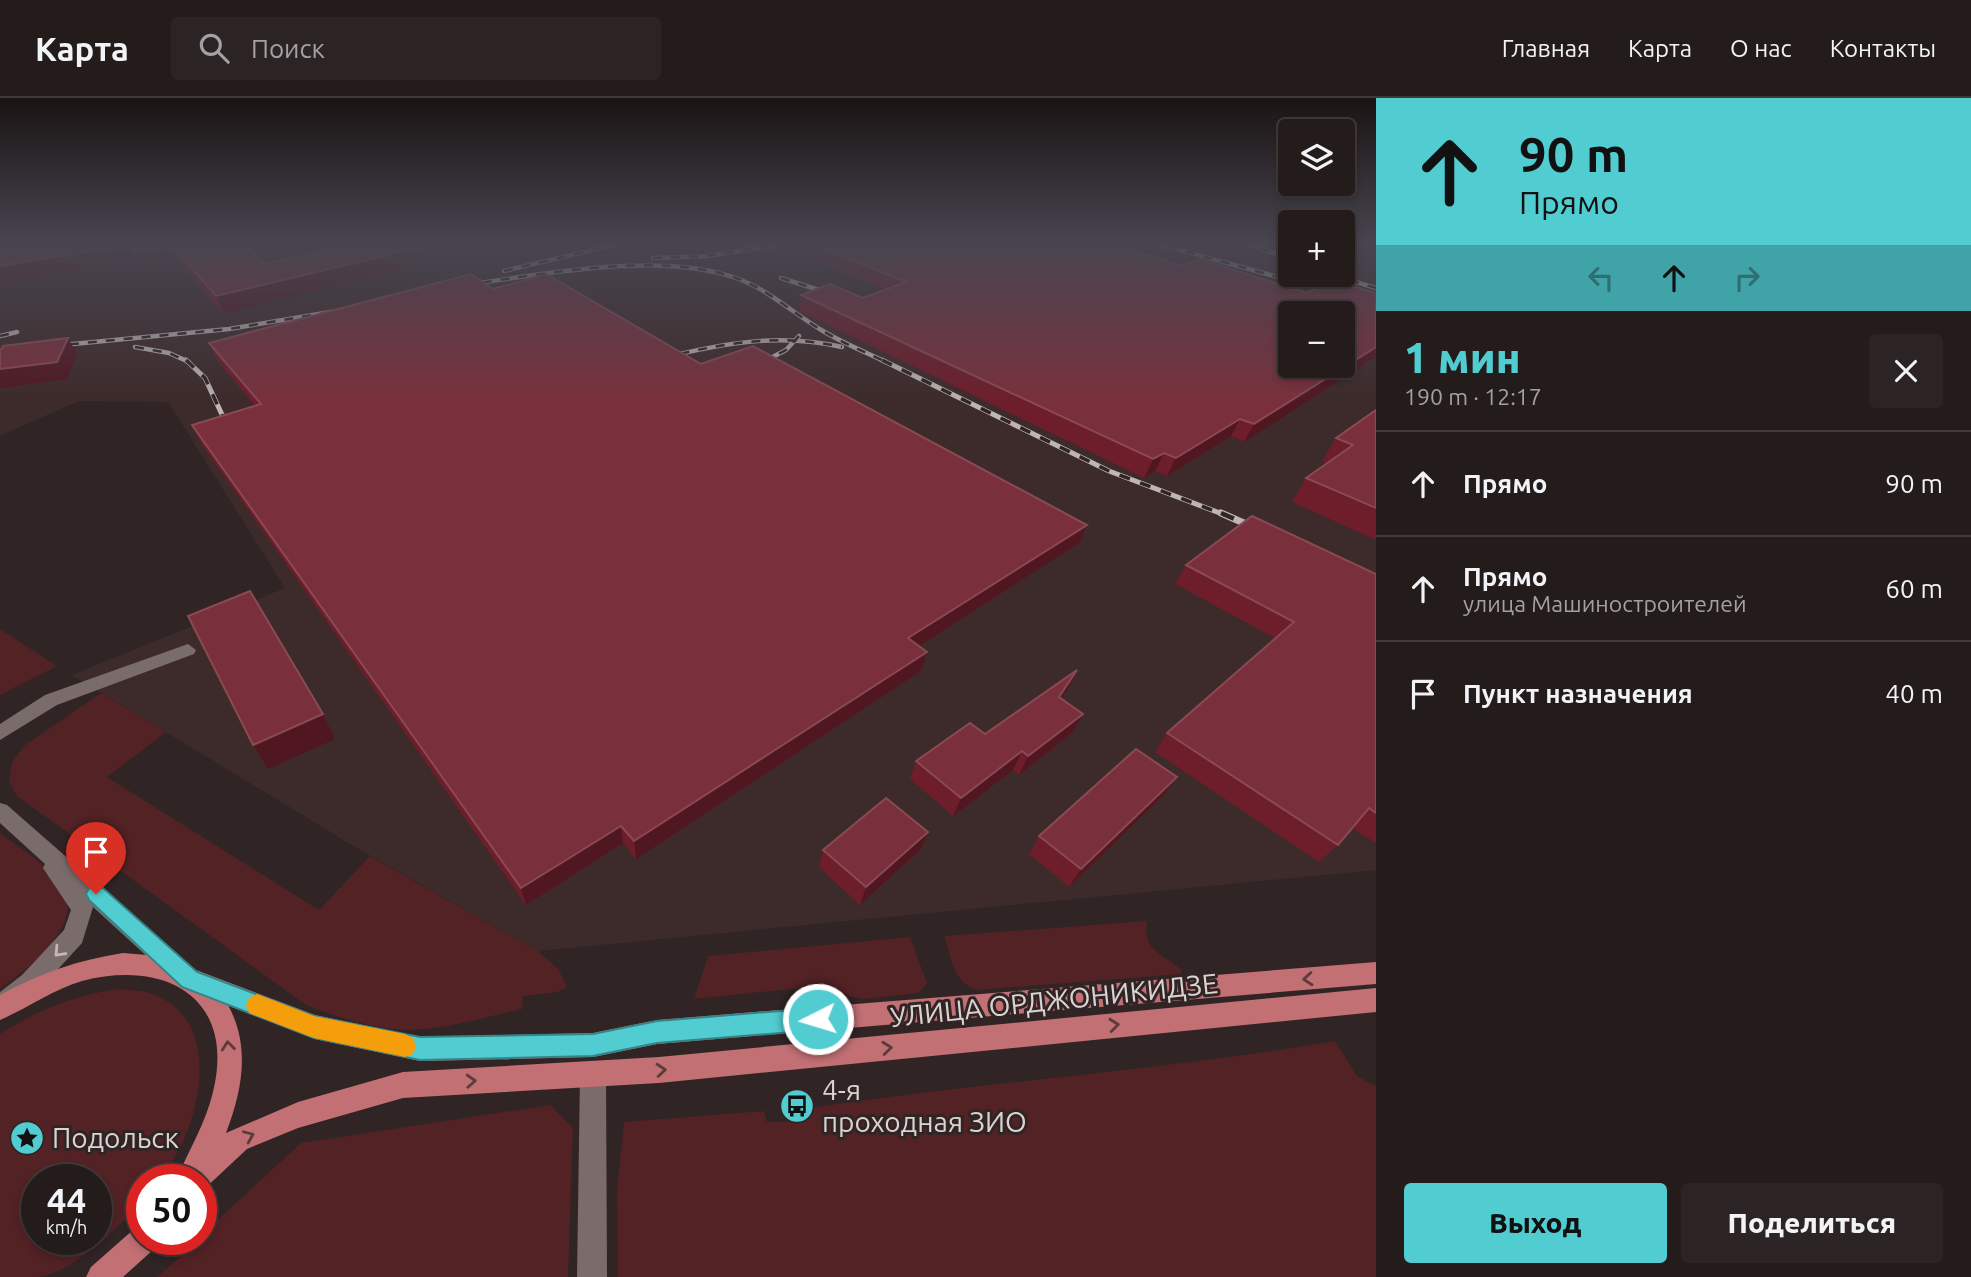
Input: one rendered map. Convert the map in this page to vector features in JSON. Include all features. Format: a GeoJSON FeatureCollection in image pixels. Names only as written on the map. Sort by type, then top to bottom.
{"type":"FeatureCollection","features":[{"type":"Feature","properties":{"kind":"main road","name":"УЛИЦА ОРДЖОНИКИДЗЕ"},"geometry":{"type":"LineString","coordinates":[[0,1007],[40,986],[83,971],[123,964],[159,967],[314,1027],[420,1049],[593,1045],[657,1032],[1376,973]]}},
{"type":"Feature","properties":{"kind":"main road"},"geometry":{"type":"LineString","coordinates":[[190,980],[215,1004],[229,1041],[229,1086],[213,1139],[199,1164]]}},
{"type":"Feature","properties":{"kind":"main road","name":"УЛИЦА ОРДЖОНИКИДЗЕ"},"geometry":{"type":"LineString","coordinates":[[213,1164],[238,1140],[298,1115],[403,1085],[593,1074],[1376,1000]]}},
{"type":"Feature","properties":{"kind":"main road"},"geometry":{"type":"LineString","coordinates":[[101,1277],[126,1255]]}},
{"type":"Feature","properties":{"kind":"street"},"geometry":{"type":"LineString","coordinates":[[0,733],[51,700],[188,650]]}},
{"type":"Feature","properties":{"kind":"street"},"geometry":{"type":"LineString","coordinates":[[5,814],[190,980]]}},
{"type":"Feature","properties":{"kind":"street"},"geometry":{"type":"LineString","coordinates":[[0,1007],[30,983],[74,936],[82,908],[68,884],[5,814]]}},
{"type":"Feature","properties":{"kind":"street"},"geometry":{"type":"LineString","coordinates":[[592,1277],[593,1074]]}},
{"type":"Feature","properties":{"kind":"shaded area"},"geometry":{"type":"Polygon","coordinates":[[[0,297],[1376,297],[1376,870],[538,951],[355,847],[72,675],[285,588],[168,402],[79,401],[0,436],[0,297]]]}},
{"type":"Feature","properties":{"kind":"shaded area"},"geometry":{"type":"Polygon","coordinates":[[[0,629],[57,666],[0,695],[0,629]]]}},
{"type":"Feature","properties":{"kind":"shaded area"},"geometry":{"type":"Polygon","coordinates":[[[101,693],[166,732],[107,777],[319,910],[370,856],[538,951],[559,970],[567,987],[558,992],[523,996],[522,1009],[425,1029],[371,1026],[306,1005],[17,796],[9,782],[12,762],[25,745],[101,693]]]}},
{"type":"Feature","properties":{"kind":"shaded area"},"geometry":{"type":"Polygon","coordinates":[[[0,833],[56,877],[66,892],[68,908],[54,940],[27,968],[0,989],[0,833]]]}},
{"type":"Feature","properties":{"kind":"shaded area"},"geometry":{"type":"Polygon","coordinates":[[[1147,921],[1146,931],[1151,945],[1182,970],[1181,974],[978,990],[970,987],[959,976],[944,936],[1147,921]]]}},
{"type":"Feature","properties":{"kind":"shaded area"},"geometry":{"type":"Polygon","coordinates":[[[910,937],[927,983],[919,993],[863,999],[811,987],[694,999],[708,956],[910,937]]]}},
{"type":"Feature","properties":{"kind":"shaded area"},"geometry":{"type":"Polygon","coordinates":[[[117,989],[149,993],[170,1003],[185,1018],[195,1036],[199,1057],[199,1079],[191,1122],[181,1147],[170,1164],[126,1164],[126,1219],[112,1232],[112,1164],[21,1164],[21,1255],[85,1255],[67,1267],[39,1277],[0,1277],[0,1034],[56,1005],[117,989]]]}},
{"type":"Feature","properties":{"kind":"shaded area"},"geometry":{"type":"Polygon","coordinates":[[[1335,1041],[1357,1076],[1376,1086],[1376,1277],[618,1277],[617,1190],[624,1122],[764,1111],[767,1122],[803,1121],[803,1109],[1203,1060],[1335,1041]]]}},
{"type":"Feature","properties":{"kind":"shaded area"},"geometry":{"type":"Polygon","coordinates":[[[550,1105],[573,1128],[568,1277],[157,1277],[182,1255],[217,1255],[217,1220],[301,1143],[550,1105]]]}},
{"type":"Feature","properties":{"kind":"building"},"geometry":{"type":"Polygon","coordinates":[[[384,297],[586,297],[701,364],[753,346],[1087,525],[908,638],[927,652],[634,841],[621,826],[521,888],[192,425],[261,404],[209,343],[384,297]]]}},
{"type":"Feature","properties":{"kind":"building"},"geometry":{"type":"Polygon","coordinates":[[[805,297],[1376,297],[1376,347],[1355,360],[1355,301],[1278,301],[1278,378],[1327,378],[1254,424],[1240,419],[1176,458],[1164,453],[1153,459],[805,297]]]}},
{"type":"Feature","properties":{"kind":"building"},"geometry":{"type":"Polygon","coordinates":[[[68,338],[57,362],[0,369],[0,351],[3,346],[68,338]]]}},
{"type":"Feature","properties":{"kind":"building"},"geometry":{"type":"Polygon","coordinates":[[[1376,410],[1376,508],[1306,478],[1353,445],[1336,438],[1376,410]]]}},
{"type":"Feature","properties":{"kind":"building"},"geometry":{"type":"Polygon","coordinates":[[[1252,516],[1376,574],[1376,813],[1369,808],[1338,845],[1167,733],[1294,622],[1186,565],[1252,516]]]}},
{"type":"Feature","properties":{"kind":"building"},"geometry":{"type":"Polygon","coordinates":[[[250,591],[323,714],[253,745],[188,616],[250,591]]]}},
{"type":"Feature","properties":{"kind":"building"},"geometry":{"type":"Polygon","coordinates":[[[1077,670],[1059,697],[1083,714],[1028,756],[1022,751],[961,798],[916,761],[970,723],[985,734],[1077,670]]]}},
{"type":"Feature","properties":{"kind":"building"},"geometry":{"type":"Polygon","coordinates":[[[1136,749],[1177,777],[1081,869],[1039,836],[1136,749]]]}},
{"type":"Feature","properties":{"kind":"building"},"geometry":{"type":"Polygon","coordinates":[[[886,798],[928,832],[866,887],[823,850],[886,798]]]}},
{"type":"Feature","properties":{"kind":"railway"},"geometry":{"type":"LineString","coordinates":[[773,297],[831,335],[886,362]]}},
{"type":"Feature","properties":{"kind":"railway"},"geometry":{"type":"LineString","coordinates":[[1351,297],[1376,304]]}},
{"type":"Feature","properties":{"kind":"railway"},"geometry":{"type":"LineString","coordinates":[[52,346],[229,329],[337,311]]}},
{"type":"Feature","properties":{"kind":"railway"},"geometry":{"type":"LineString","coordinates":[[0,336],[17,332]]}},
{"type":"Feature","properties":{"kind":"railway"},"geometry":{"type":"LineString","coordinates":[[794,341],[799,336]]}},
{"type":"Feature","properties":{"kind":"railway"},"geometry":{"type":"LineString","coordinates":[[663,358],[730,344],[794,341]]}},
{"type":"Feature","properties":{"kind":"railway"},"geometry":{"type":"LineString","coordinates":[[763,362],[786,350],[794,341]]}},
{"type":"Feature","properties":{"kind":"railway"},"geometry":{"type":"LineString","coordinates":[[794,341],[842,347]]}},
{"type":"Feature","properties":{"kind":"railway"},"geometry":{"type":"LineString","coordinates":[[135,347],[169,353],[187,361]]}},
{"type":"Feature","properties":{"kind":"railway"},"geometry":{"type":"LineString","coordinates":[[757,365],[766,360]]}},
{"type":"Feature","properties":{"kind":"railway"},"geometry":{"type":"LineString","coordinates":[[882,360],[1109,471],[1225,515]]}},
{"type":"Feature","properties":{"kind":"railway"},"geometry":{"type":"LineString","coordinates":[[187,361],[205,378],[231,434]]}},
{"type":"Feature","properties":{"kind":"railway"},"geometry":{"type":"LineString","coordinates":[[1221,513],[1262,531]]}},
{"type":"Feature","properties":{"kind":"slow traffic"},"geometry":{"type":"LineString","coordinates":[[257,1005],[314,1027],[405,1046]]}},
{"type":"Feature","properties":{"kind":"place","name":"4-я проходная ЗИО"},"geometry":{"type":"Point","coordinates":[797,1106]}},
{"type":"Feature","properties":{"kind":"place","name":"Подольск"},"geometry":{"type":"Point","coordinates":[27,1138]}},
{"type":"Feature","properties":{"kind":"route"},"geometry":{"type":"LineString","coordinates":[[96,894],[190,980],[314,1027],[420,1049],[593,1045],[657,1032],[818,1019]]}}]}
